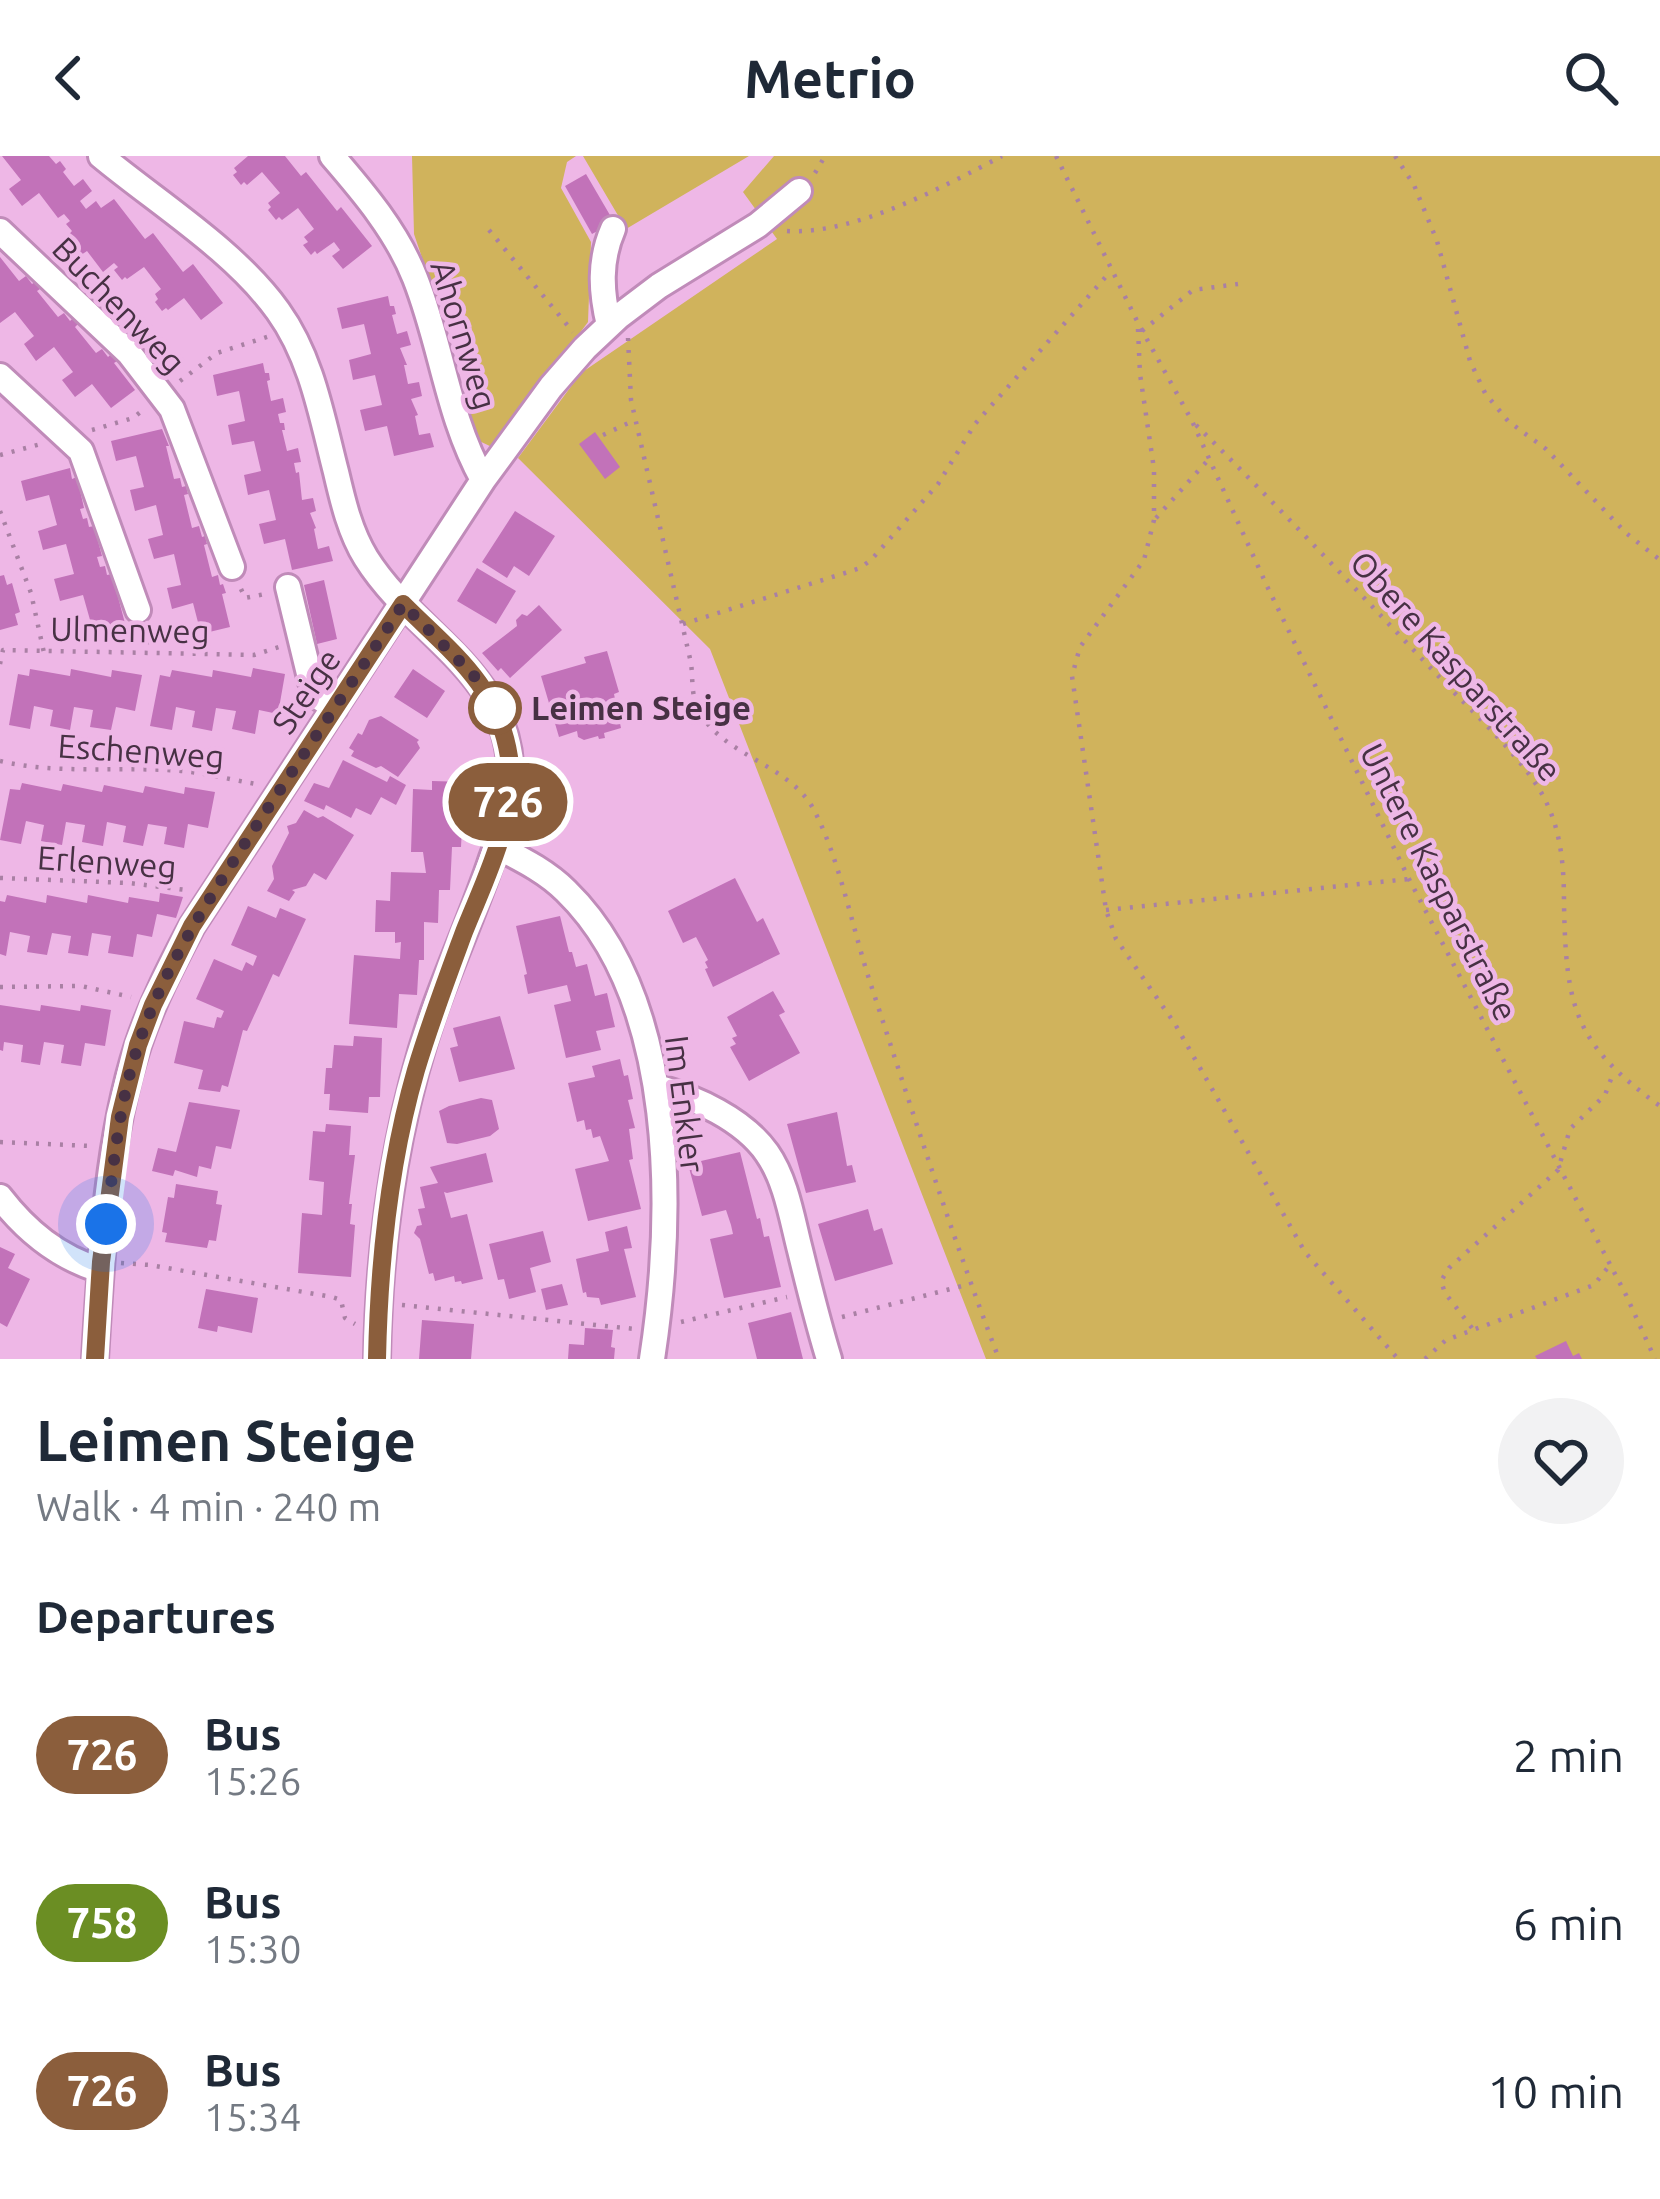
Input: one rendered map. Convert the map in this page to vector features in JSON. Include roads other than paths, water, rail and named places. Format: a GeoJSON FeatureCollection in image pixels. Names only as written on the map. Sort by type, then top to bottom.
{"type":"FeatureCollection","features":[{"type":"Feature","properties":{"kind":"street"},"geometry":{"type":"LineString","coordinates":[[101,156],[228,257],[290,328],[309,373],[358,543],[403,604],[484,686],[510,761],[510,788],[496,846],[434,1013],[398,1149],[378,1303],[377,1359]]}},
{"type":"Feature","properties":{"kind":"street","name":"Ahornweg"},"geometry":{"type":"LineString","coordinates":[[332,156],[378,212],[414,275],[458,429],[483,480]]}},
{"type":"Feature","properties":{"kind":"street","name":"Steige"},"geometry":{"type":"LineString","coordinates":[[95,1359],[101,1266],[128,1082],[153,1005],[210,899],[483,480],[550,387],[613,321],[659,286],[758,225],[799,191]]}},
{"type":"Feature","properties":{"kind":"street"},"geometry":{"type":"LineString","coordinates":[[613,229],[602,269],[603,298],[613,321]]}},
{"type":"Feature","properties":{"kind":"street","name":"Buchenweg"},"geometry":{"type":"LineString","coordinates":[[0,231],[129,353],[162,395],[179,426],[232,567]]}},
{"type":"Feature","properties":{"kind":"street"},"geometry":{"type":"LineString","coordinates":[[0,376],[81,451],[138,610]]}},
{"type":"Feature","properties":{"kind":"street"},"geometry":{"type":"LineString","coordinates":[[288,587],[314,690],[334,708]]}},
{"type":"Feature","properties":{"kind":"street","name":"Im Enkler"},"geometry":{"type":"LineString","coordinates":[[496,846],[554,880],[584,910],[616,958],[634,1000],[657,1087],[664,1210],[644,1329],[652,1359]]}},
{"type":"Feature","properties":{"kind":"street"},"geometry":{"type":"LineString","coordinates":[[657,1087],[712,1109],[749,1133],[767,1153],[780,1180],[829,1359]]}},
{"type":"Feature","properties":{"kind":"street"},"geometry":{"type":"LineString","coordinates":[[0,1197],[53,1250],[77,1263],[101,1266]]}},
{"type":"Feature","properties":{"kind":"place","name":"Leimen Steige"},"geometry":{"type":"Point","coordinates":[495,708]}}]}
